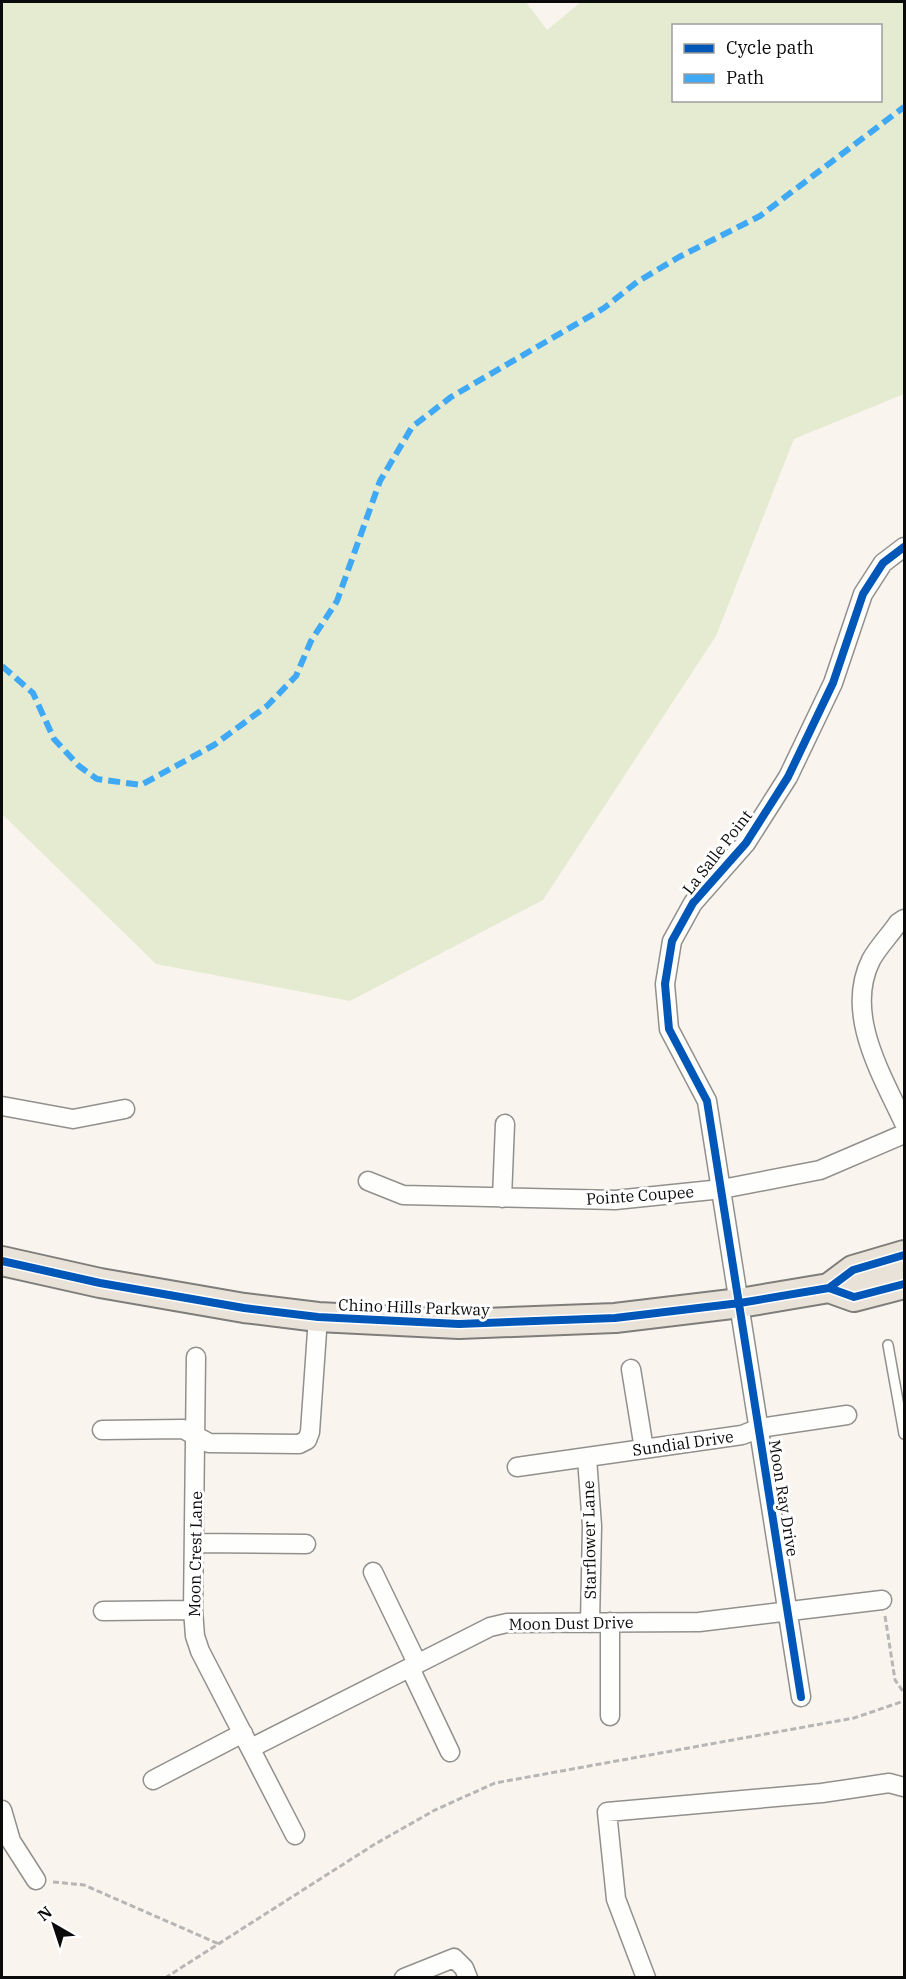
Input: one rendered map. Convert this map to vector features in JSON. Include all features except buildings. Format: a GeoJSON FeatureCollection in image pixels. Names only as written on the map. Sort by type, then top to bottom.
{"type":"FeatureCollection","features":[{"type":"Feature","properties":{"kind":"main road","name":"Chino Hills Parkway"},"geometry":{"type":"LineString","coordinates":[[2,1261],[170,1296],[318,1317],[459,1323],[578,1320],[740,1303],[828,1288],[853,1270],[904,1255]]}},
{"type":"Feature","properties":{"kind":"main road","name":"Chino Hills Parkway"},"geometry":{"type":"LineString","coordinates":[[828,1288],[854,1297],[904,1284]]}},
{"type":"Feature","properties":{"kind":"street","name":"La Salle Point"},"geometry":{"type":"LineString","coordinates":[[740,1303],[707,1101],[669,1029],[665,984],[672,941],[693,903],[746,843],[788,777],[833,683],[863,594],[883,563],[904,547]]}},
{"type":"Feature","properties":{"kind":"street"},"geometry":{"type":"LineString","coordinates":[[904,919],[898,923],[870,961],[861,1004],[868,1042],[904,1123]]}},
{"type":"Feature","properties":{"kind":"street"},"geometry":{"type":"LineString","coordinates":[[2,1106],[73,1119],[125,1109]]}},
{"type":"Feature","properties":{"kind":"street"},"geometry":{"type":"LineString","coordinates":[[502,1198],[506,1124]]}},
{"type":"Feature","properties":{"kind":"street","name":"Pointe Coupee"},"geometry":{"type":"LineString","coordinates":[[368,1181],[403,1195],[615,1200],[722,1189],[820,1170],[904,1134]]}},
{"type":"Feature","properties":{"kind":"street","name":"Moon Ray Drive"},"geometry":{"type":"LineString","coordinates":[[740,1303],[801,1697]]}},
{"type":"Feature","properties":{"kind":"street"},"geometry":{"type":"LineString","coordinates":[[102,1430],[183,1429],[209,1443],[298,1444],[307,1440],[310,1432],[318,1317]]}},
{"type":"Feature","properties":{"kind":"street","name":"Moon Crest Lane"},"geometry":{"type":"LineString","coordinates":[[196,1357],[193,1610],[195,1636],[200,1651],[295,1835]]}},
{"type":"Feature","properties":{"kind":"street"},"geometry":{"type":"LineString","coordinates":[[631,1369],[644,1449]]}},
{"type":"Feature","properties":{"kind":"street","name":"Sundial Drive"},"geometry":{"type":"LineString","coordinates":[[517,1467],[742,1435],[760,1428],[847,1415]]}},
{"type":"Feature","properties":{"kind":"street","name":"Starflower Lane"},"geometry":{"type":"LineString","coordinates":[[587,1458],[592,1526],[590,1623]]}},
{"type":"Feature","properties":{"kind":"street"},"geometry":{"type":"LineString","coordinates":[[195,1543],[306,1544]]}},
{"type":"Feature","properties":{"kind":"street"},"geometry":{"type":"LineString","coordinates":[[373,1572],[450,1752]]}},
{"type":"Feature","properties":{"kind":"street","name":"Moon Dust Drive"},"geometry":{"type":"LineString","coordinates":[[153,1780],[247,1741],[414,1665],[490,1627],[507,1623],[699,1622],[788,1610],[800,1612],[882,1600]]}},
{"type":"Feature","properties":{"kind":"street"},"geometry":{"type":"LineString","coordinates":[[103,1611],[193,1610]]}},
{"type":"Feature","properties":{"kind":"street"},"geometry":{"type":"LineString","coordinates":[[610,1622],[610,1716]]}},
{"type":"Feature","properties":{"kind":"street"},"geometry":{"type":"LineString","coordinates":[[646,1977],[616,1899],[607,1812],[822,1793],[889,1783],[904,1787]]}},
{"type":"Feature","properties":{"kind":"street"},"geometry":{"type":"LineString","coordinates":[[2,1810],[11,1841],[36,1880]]}},
{"type":"Feature","properties":{"kind":"street"},"geometry":{"type":"LineString","coordinates":[[404,1977],[454,1958],[464,1968],[468,1977]]}},
{"type":"Feature","properties":{"kind":"lane"},"geometry":{"type":"LineString","coordinates":[[888,1345],[904,1434]]}},
{"type":"Feature","properties":{"kind":"path"},"geometry":{"type":"LineString","coordinates":[[882,1600],[895,1680],[904,1693]]}},
{"type":"Feature","properties":{"kind":"path"},"geometry":{"type":"LineString","coordinates":[[165,1977],[375,1844],[435,1810],[495,1783],[854,1718],[904,1701]]}},
{"type":"Feature","properties":{"kind":"path"},"geometry":{"type":"LineString","coordinates":[[36,1880],[84,1885],[219,1944]]}},
{"type":"Feature","properties":{"kind":"green space"},"geometry":{"type":"Polygon","coordinates":[[[2,2],[526,2],[547,30],[581,2],[904,2],[904,394],[794,439],[716,636],[543,900],[350,1001],[156,964],[2,814],[2,2]]]}},
{"type":"Feature","properties":{"kind":"marked path"},"geometry":{"type":"LineString","coordinates":[[2,666],[33,693],[54,739],[79,766],[97,779],[141,785],[214,745],[267,706],[296,676],[311,641],[337,601],[380,481],[412,427],[451,397],[604,308],[637,282],[679,257],[760,216],[904,107]]}},
{"type":"Feature","properties":{"kind":"cycle path"},"geometry":{"type":"LineString","coordinates":[[801,1697],[707,1101],[669,1029],[665,984],[672,941],[693,903],[746,843],[788,777],[833,683],[863,594],[883,563],[904,547]]}},
{"type":"Feature","properties":{"kind":"cycle path"},"geometry":{"type":"LineString","coordinates":[[2,1261],[100,1283],[244,1308],[318,1317],[459,1324],[615,1318],[740,1303],[829,1288],[853,1270],[904,1255]]}},
{"type":"Feature","properties":{"kind":"cycle path"},"geometry":{"type":"LineString","coordinates":[[829,1288],[854,1297],[904,1284]]}}]}
